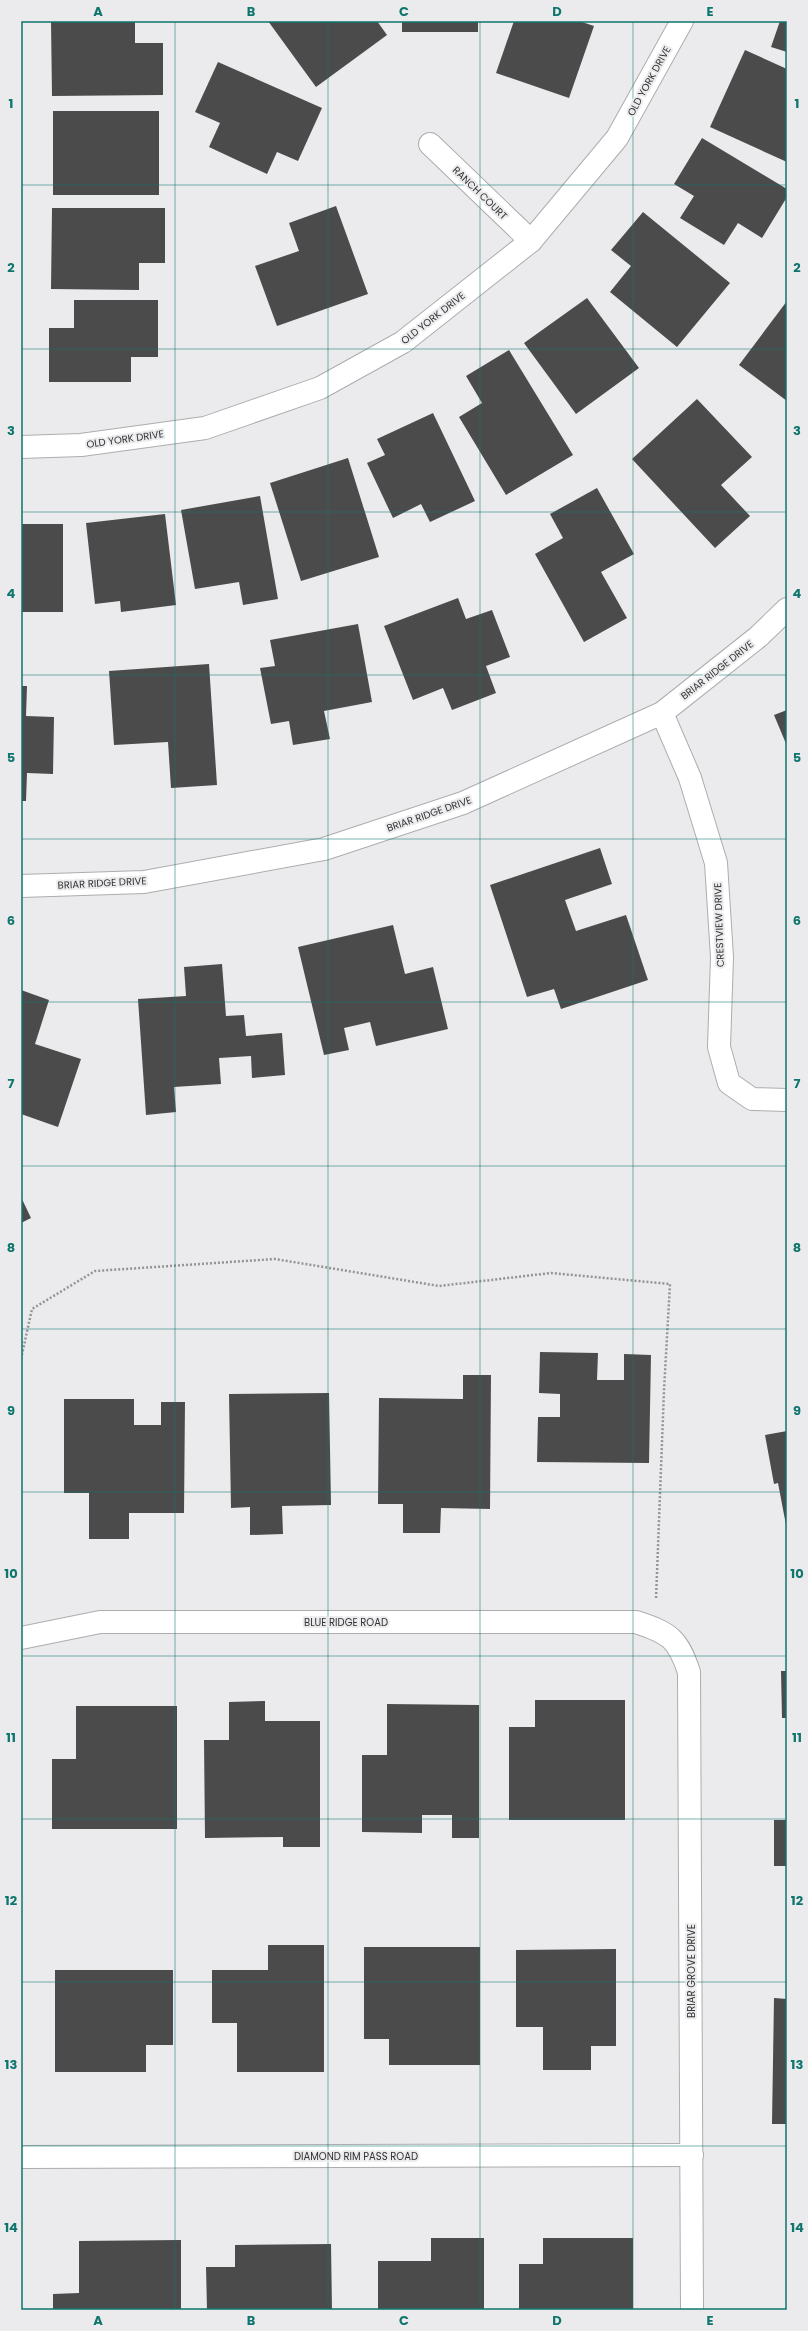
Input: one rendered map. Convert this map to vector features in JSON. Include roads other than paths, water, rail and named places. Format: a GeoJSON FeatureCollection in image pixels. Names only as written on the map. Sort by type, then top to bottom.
{"type":"FeatureCollection","features":[{"type":"Feature","properties":{"kind":"street","name":"OLD YORK DRIVE"},"geometry":{"type":"LineString","coordinates":[[21,447],[81,445],[205,428],[320,388],[403,342],[531,241],[617,138],[682,21]]}},
{"type":"Feature","properties":{"kind":"street","name":"RANCH COURT"},"geometry":{"type":"LineString","coordinates":[[430,144],[531,241]]}},
{"type":"Feature","properties":{"kind":"street","name":"BRIAR RIDGE DRIVE"},"geometry":{"type":"LineString","coordinates":[[21,886],[144,882],[324,849],[463,804],[662,713],[758,637],[787,609]]}},
{"type":"Feature","properties":{"kind":"street","name":"CRESTVIEW DRIVE"},"geometry":{"type":"LineString","coordinates":[[662,713],[690,778],[716,863],[722,957],[719,1047],[729,1083],[752,1099],[787,1100]]}},
{"type":"Feature","properties":{"kind":"street","name":"BLUE RIDGE ROAD"},"geometry":{"type":"LineString","coordinates":[[21,1638],[100,1622],[636,1622],[663,1632]]}},
{"type":"Feature","properties":{"kind":"street","name":"BRIAR GROVE DRIVE"},"geometry":{"type":"LineString","coordinates":[[663,1632],[682,1650],[688,1672],[692,2310]]}},
{"type":"Feature","properties":{"kind":"street","name":"DIAMOND RIM PASS ROAD"},"geometry":{"type":"LineString","coordinates":[[21,2157],[692,2155]]}}]}
